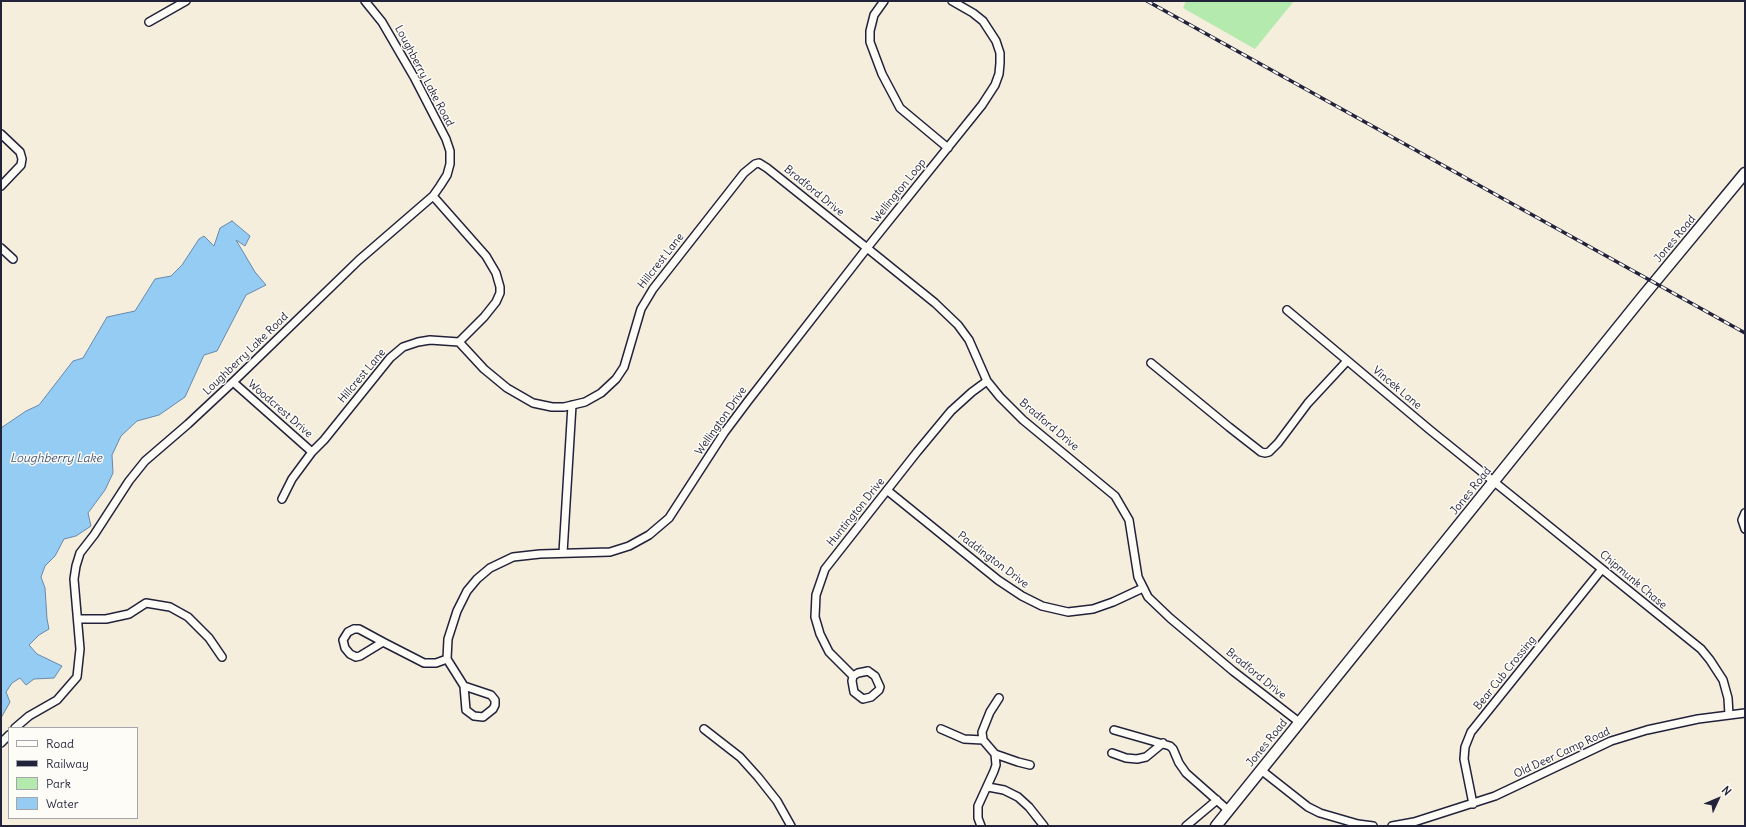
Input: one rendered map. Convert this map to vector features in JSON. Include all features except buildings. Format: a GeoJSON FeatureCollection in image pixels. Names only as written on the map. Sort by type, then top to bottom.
{"type":"FeatureCollection","features":[{"type":"Feature","properties":{"kind":"street"},"geometry":{"type":"LineString","coordinates":[[149,22],[186,1]]}},
{"type":"Feature","properties":{"kind":"street","name":"Loughberry Lake Road"},"geometry":{"type":"LineString","coordinates":[[16,727],[29,716],[57,700],[77,677],[80,649],[74,579],[80,552],[94,535],[129,481],[145,461],[233,382],[359,260],[433,196],[440,186],[450,164],[450,151],[446,139],[414,77],[382,22],[365,1]]}},
{"type":"Feature","properties":{"kind":"street"},"geometry":{"type":"LineString","coordinates":[[884,1],[874,15],[870,31],[872,47],[882,74],[900,108],[948,148]]}},
{"type":"Feature","properties":{"kind":"street","name":"Wellington Loop"},"geometry":{"type":"LineString","coordinates":[[867,248],[989,95],[999,74],[1000,53],[990,29],[973,13],[952,1]]}},
{"type":"Feature","properties":{"kind":"street"},"geometry":{"type":"LineString","coordinates":[[1,134],[20,152],[22,159],[21,165],[1,186]]}},
{"type":"Feature","properties":{"kind":"street","name":"Bradford Drive"},"geometry":{"type":"LineString","coordinates":[[755,164],[759,163],[767,168],[935,303],[958,324],[969,340],[988,381],[1000,397],[1023,420],[1115,496],[1129,520],[1138,577],[1143,588],[1157,606],[1233,671],[1299,722]]}},
{"type":"Feature","properties":{"kind":"street","name":"Hillcrest Lane"},"geometry":{"type":"LineString","coordinates":[[282,499],[292,479],[312,452],[324,440],[390,358],[402,347],[430,340],[459,342],[484,369],[507,388],[533,403],[552,408],[585,402],[601,393],[616,379],[627,358],[644,302],[652,289],[744,173],[755,164]]}},
{"type":"Feature","properties":{"kind":"street","name":"Jones Road"},"geometry":{"type":"LineString","coordinates":[[1216,826],[1644,295],[1745,173]]}},
{"type":"Feature","properties":{"kind":"street"},"geometry":{"type":"LineString","coordinates":[[433,196],[486,256],[496,273],[500,287],[496,302],[484,317],[459,342]]}},
{"type":"Feature","properties":{"kind":"street"},"geometry":{"type":"LineString","coordinates":[[1,248],[14,259]]}},
{"type":"Feature","properties":{"kind":"street","name":"Wellington Drive"},"geometry":{"type":"LineString","coordinates":[[447,659],[448,639],[456,611],[467,592],[490,568],[513,557],[563,553],[610,552],[629,546],[649,535],[669,518],[724,433],[867,248]]}},
{"type":"Feature","properties":{"kind":"street","name":"Vincek Lane"},"geometry":{"type":"LineString","coordinates":[[1287,310],[1494,482]]}},
{"type":"Feature","properties":{"kind":"street"},"geometry":{"type":"LineString","coordinates":[[1151,362],[1229,427],[1261,452],[1265,453],[1278,443],[1308,403],[1347,361]]}},
{"type":"Feature","properties":{"kind":"street","name":"Huntington Drive"},"geometry":{"type":"LineString","coordinates":[[853,676],[829,652],[824,644],[815,617],[816,595],[825,569],[951,411],[972,392],[988,381]]}},
{"type":"Feature","properties":{"kind":"street","name":"Woodcrest Drive"},"geometry":{"type":"LineString","coordinates":[[233,382],[312,452]]}},
{"type":"Feature","properties":{"kind":"street"},"geometry":{"type":"LineString","coordinates":[[563,553],[572,405]]}},
{"type":"Feature","properties":{"kind":"street","name":"Chipmunk Chase"},"geometry":{"type":"LineString","coordinates":[[1494,482],[1701,649],[1723,680],[1728,698],[1729,715]]}},
{"type":"Feature","properties":{"kind":"street","name":"Paddington Drive"},"geometry":{"type":"LineString","coordinates":[[888,491],[998,580],[1022,596],[1042,606],[1068,612],[1094,609],[1143,588]]}},
{"type":"Feature","properties":{"kind":"street"},"geometry":{"type":"LineString","coordinates":[[1745,513],[1742,520],[1745,529]]}},
{"type":"Feature","properties":{"kind":"street","name":"Bear Cub Crossing"},"geometry":{"type":"LineString","coordinates":[[1473,804],[1464,759],[1465,747],[1472,732],[1602,569]]}},
{"type":"Feature","properties":{"kind":"street"},"geometry":{"type":"LineString","coordinates":[[78,619],[106,619],[129,614],[146,603],[170,607],[192,620],[209,638],[222,657]]}},
{"type":"Feature","properties":{"kind":"street"},"geometry":{"type":"LineString","coordinates":[[383,642],[356,657],[350,654],[345,648],[343,640],[348,632],[354,629],[359,629],[424,662],[436,663],[447,659],[464,686],[466,710],[474,716],[482,717],[493,709],[495,700],[491,696],[464,686]]}},
{"type":"Feature","properties":{"kind":"street"},"geometry":{"type":"LineString","coordinates":[[999,698],[990,712],[982,732],[983,740],[995,754],[1030,765]]}},
{"type":"Feature","properties":{"kind":"street","name":"Old Deer Camp Road"},"geometry":{"type":"LineString","coordinates":[[1392,826],[1414,822],[1495,796],[1611,741],[1647,730],[1684,722],[1745,713]]}},
{"type":"Feature","properties":{"kind":"street"},"geometry":{"type":"LineString","coordinates":[[704,729],[740,757],[754,772],[777,801],[791,826]]}},
{"type":"Feature","properties":{"kind":"street"},"geometry":{"type":"LineString","coordinates":[[942,729],[964,739],[983,740]]}},
{"type":"Feature","properties":{"kind":"street"},"geometry":{"type":"LineString","coordinates":[[1114,730],[1163,743],[1173,750],[1186,773],[1229,811]]}},
{"type":"Feature","properties":{"kind":"street"},"geometry":{"type":"LineString","coordinates":[[1112,753],[1126,758],[1137,759],[1146,757],[1163,743]]}},
{"type":"Feature","properties":{"kind":"street"},"geometry":{"type":"LineString","coordinates":[[981,826],[978,818],[978,806],[988,787],[996,765],[995,754]]}},
{"type":"Feature","properties":{"kind":"street"},"geometry":{"type":"LineString","coordinates":[[1261,770],[1314,810],[1358,824],[1373,826]]}},
{"type":"Feature","properties":{"kind":"street"},"geometry":{"type":"LineString","coordinates":[[988,787],[1004,790],[1018,797],[1029,806],[1044,826]]}},
{"type":"Feature","properties":{"kind":"street"},"geometry":{"type":"LineString","coordinates":[[1186,826],[1217,800]]}},
{"type":"Feature","properties":{"kind":"green space"},"geometry":{"type":"Polygon","coordinates":[[[1186,1],[1294,1],[1255,49],[1183,8],[1186,1]]]}},
{"type":"Feature","properties":{"kind":"water","name":"Loughberry Lake"},"geometry":{"type":"Polygon","coordinates":[[[232,221],[250,236],[245,246],[236,240],[255,272],[266,285],[246,295],[217,351],[204,355],[185,397],[159,415],[137,421],[121,436],[112,455],[113,473],[105,490],[88,513],[91,526],[76,536],[64,539],[55,556],[45,566],[41,577],[45,588],[49,629],[39,635],[29,645],[37,654],[62,666],[54,678],[34,679],[26,685],[20,678],[12,683],[6,692],[10,702],[1,718],[1,428],[26,411],[39,405],[73,361],[83,358],[107,317],[135,311],[155,279],[171,276],[182,265],[199,239],[204,236],[214,246],[220,228],[232,221]]]}},
{"type":"Feature","properties":{"kind":"railway"},"geometry":{"type":"LineString","coordinates":[[1147,1],[1745,333]]}}]}
